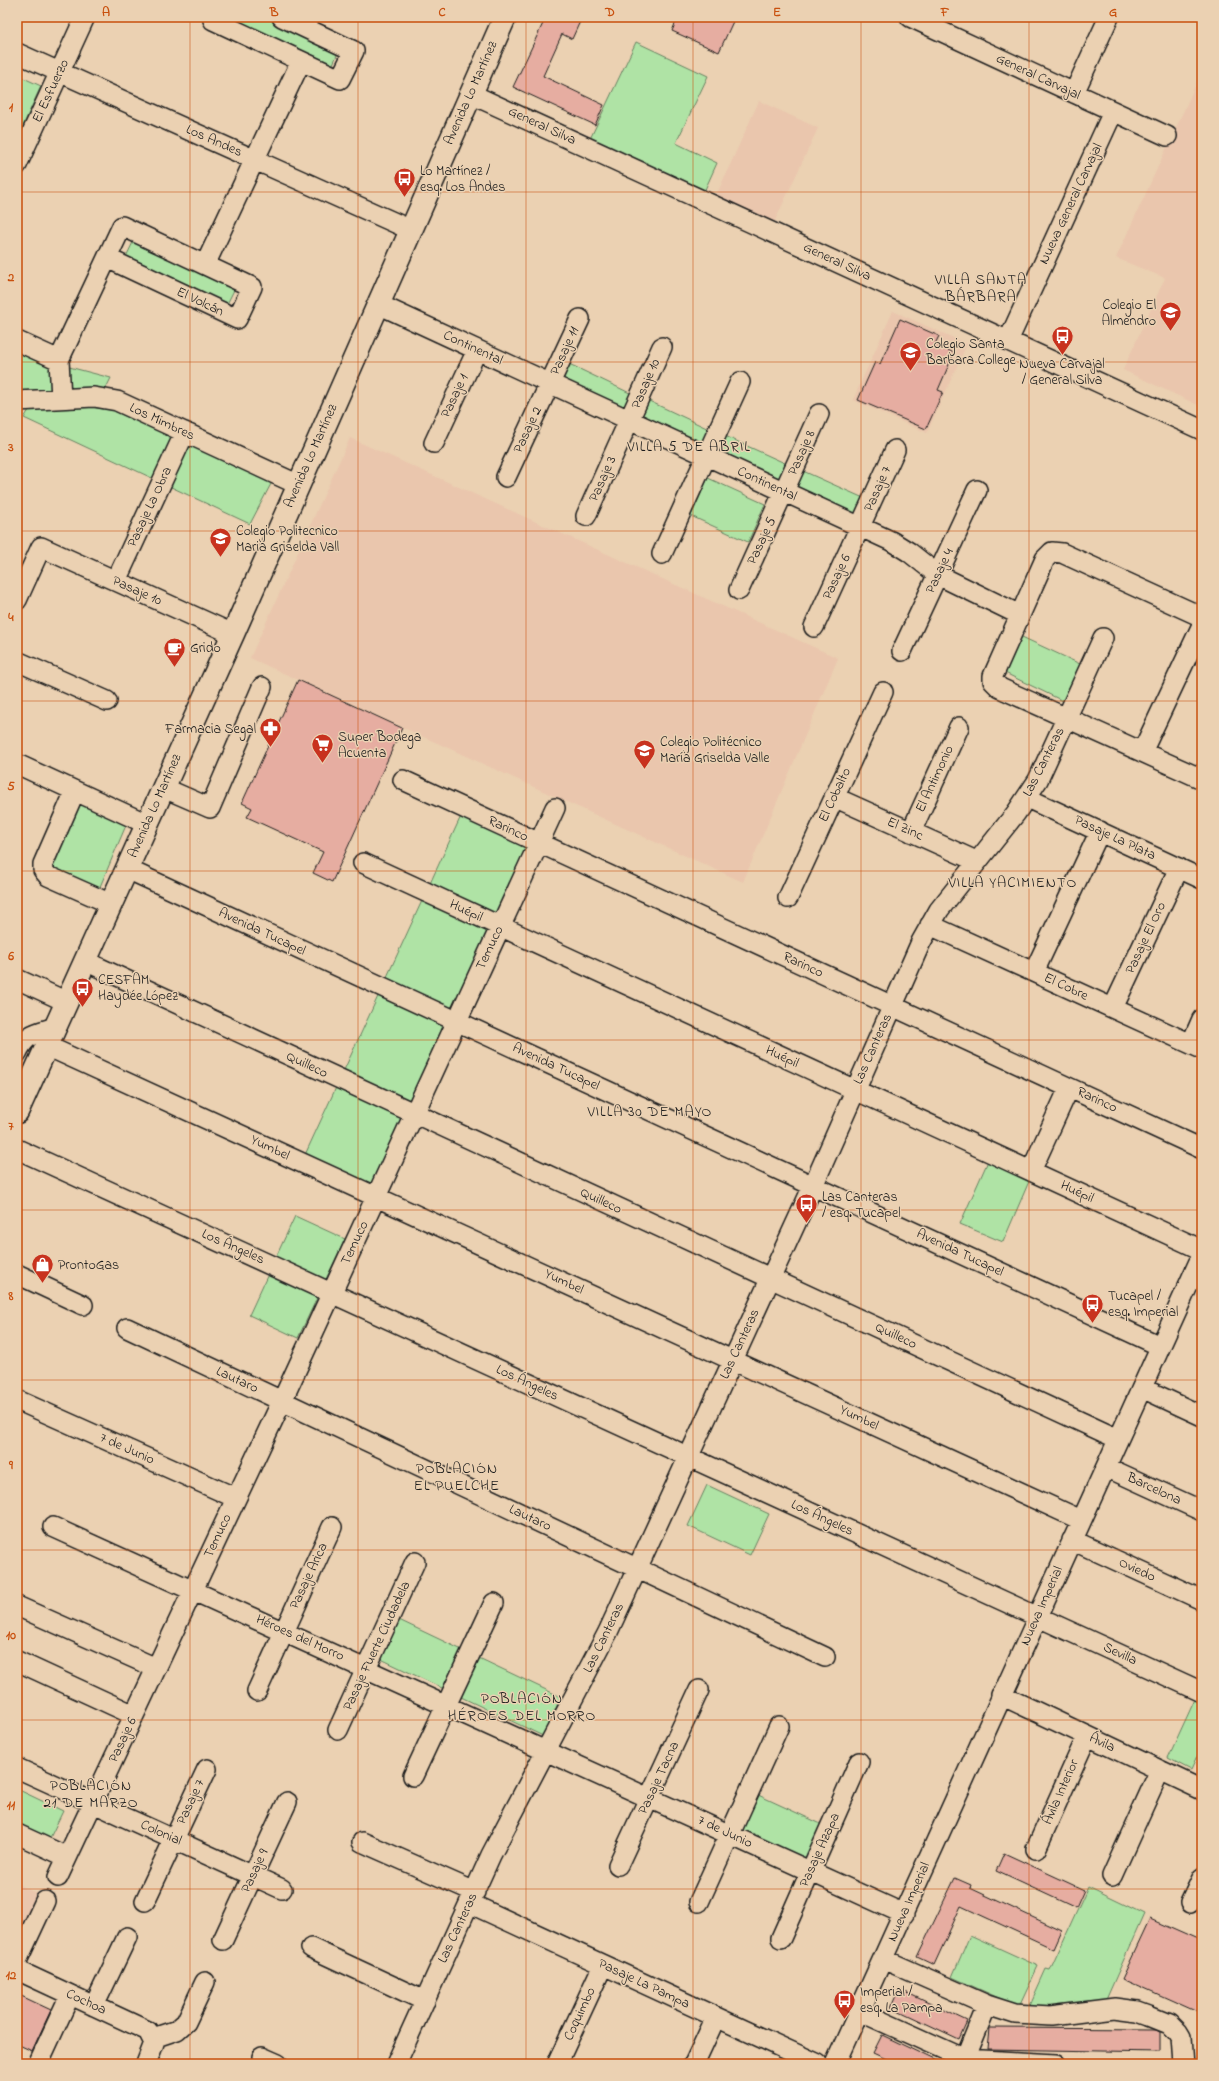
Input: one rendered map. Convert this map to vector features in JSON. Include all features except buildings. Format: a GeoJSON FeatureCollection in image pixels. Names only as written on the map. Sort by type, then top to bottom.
{"type":"FeatureCollection","features":[{"type":"Feature","properties":{"kind":"main road","name":"Avenida Lo Martínez"},"geometry":{"type":"LineString","coordinates":[[17,1112],[233,634],[505,17]]}},
{"type":"Feature","properties":{"kind":"street","name":"El Esfuerzo"},"geometry":{"type":"LineString","coordinates":[[17,164],[85,17]]}},
{"type":"Feature","properties":{"kind":"street"},"geometry":{"type":"LineString","coordinates":[[214,17],[213,20],[340,79],[354,50],[282,17]]}},
{"type":"Feature","properties":{"kind":"street","name":"General Carvajal"},"geometry":{"type":"LineString","coordinates":[[910,17],[1167,136]]}},
{"type":"Feature","properties":{"kind":"street"},"geometry":{"type":"LineString","coordinates":[[1074,93],[1109,17]]}},
{"type":"Feature","properties":{"kind":"street","name":"Los Andes"},"geometry":{"type":"LineString","coordinates":[[17,53],[411,230]]}},
{"type":"Feature","properties":{"kind":"street"},"geometry":{"type":"LineString","coordinates":[[205,265],[301,61]]}},
{"type":"Feature","properties":{"kind":"street","name":"General Silva"},"geometry":{"type":"LineString","coordinates":[[471,94],[1202,430]]}},
{"type":"Feature","properties":{"kind":"street","name":"Nueva General Carvajal"},"geometry":{"type":"LineString","coordinates":[[1008,341],[1114,112]]}},
{"type":"Feature","properties":{"kind":"street","name":"El Volcán"},"geometry":{"type":"LineString","coordinates":[[61,399],[59,360],[122,226],[252,287],[237,319],[107,258]]}},
{"type":"Feature","properties":{"kind":"street","name":"Continental"},"geometry":{"type":"LineString","coordinates":[[378,304],[900,546],[938,575],[1020,615]]}},
{"type":"Feature","properties":{"kind":"street","name":"Pasaje 11"},"geometry":{"type":"LineString","coordinates":[[550,384],[580,319]]}},
{"type":"Feature","properties":{"kind":"street"},"geometry":{"type":"LineString","coordinates":[[17,341],[59,360]]}},
{"type":"Feature","properties":{"kind":"street","name":"Pasaje 10"},"geometry":{"type":"LineString","coordinates":[[630,421],[662,347]]}},
{"type":"Feature","properties":{"kind":"street","name":"Pasaje 1"},"geometry":{"type":"LineString","coordinates":[[434,443],[477,350]]}},
{"type":"Feature","properties":{"kind":"street"},"geometry":{"type":"LineString","coordinates":[[662,554],[740,382]]}},
{"type":"Feature","properties":{"kind":"street","name":"Pasaje 2"},"geometry":{"type":"LineString","coordinates":[[506,477],[550,384]]}},
{"type":"Feature","properties":{"kind":"street","name":"Los Mimbres"},"geometry":{"type":"LineString","coordinates":[[17,401],[94,397],[117,401],[298,485]]}},
{"type":"Feature","properties":{"kind":"street","name":"Pasaje 8"},"geometry":{"type":"LineString","coordinates":[[785,492],[819,414]]}},
{"type":"Feature","properties":{"kind":"street","name":"Pasaje 3"},"geometry":{"type":"LineString","coordinates":[[586,516],[630,421]]}},
{"type":"Feature","properties":{"kind":"street","name":"Pasaje La Obra"},"geometry":{"type":"LineString","coordinates":[[116,581],[185,432]]}},
{"type":"Feature","properties":{"kind":"street","name":"Pasaje 7"},"geometry":{"type":"LineString","coordinates":[[861,528],[895,450]]}},
{"type":"Feature","properties":{"kind":"street","name":"Pasaje 4"},"geometry":{"type":"LineString","coordinates":[[902,651],[977,490]]}},
{"type":"Feature","properties":{"kind":"street","name":"Pasaje 5"},"geometry":{"type":"LineString","coordinates":[[739,590],[785,492]]}},
{"type":"Feature","properties":{"kind":"street","name":"Pasaje 6"},"geometry":{"type":"LineString","coordinates":[[814,627],[861,528]]}},
{"type":"Feature","properties":{"kind":"street","name":"Pasaje 10"},"geometry":{"type":"LineString","coordinates":[[17,600],[41,547],[233,634]]}},
{"type":"Feature","properties":{"kind":"street"},"geometry":{"type":"LineString","coordinates":[[1202,617],[1062,553],[1052,552],[1045,559],[994,672],[993,681],[1000,688],[1202,779]]}},
{"type":"Feature","properties":{"kind":"street"},"geometry":{"type":"LineString","coordinates":[[1142,752],[1202,625]]}},
{"type":"Feature","properties":{"kind":"street","name":"Las Canteras"},"geometry":{"type":"LineString","coordinates":[[396,2064],[472,1897],[513,1812],[596,1656],[813,1186],[854,1090],[930,924],[976,861],[1027,798],[1038,780],[1103,638]]}},
{"type":"Feature","properties":{"kind":"street"},"geometry":{"type":"LineString","coordinates":[[17,661],[107,701]]}},
{"type":"Feature","properties":{"kind":"street"},"geometry":{"type":"LineString","coordinates":[[164,788],[210,808],[262,687]]}},
{"type":"Feature","properties":{"kind":"street","name":"El Cobalto"},"geometry":{"type":"LineString","coordinates":[[788,898],[883,692]]}},
{"type":"Feature","properties":{"kind":"street","name":"El Antimonio"},"geometry":{"type":"LineString","coordinates":[[911,832],[959,727]]}},
{"type":"Feature","properties":{"kind":"street"},"geometry":{"type":"LineString","coordinates":[[17,764],[147,824]]}},
{"type":"Feature","properties":{"kind":"street","name":"Rarinco"},"geometry":{"type":"LineString","coordinates":[[403,780],[1202,1149]]}},
{"type":"Feature","properties":{"kind":"street"},"geometry":{"type":"LineString","coordinates":[[75,791],[42,864],[43,870],[48,876],[111,904]]}},
{"type":"Feature","properties":{"kind":"street","name":"El Zinc"},"geometry":{"type":"LineString","coordinates":[[834,797],[976,861]]}},
{"type":"Feature","properties":{"kind":"street","name":"Pasaje La Plata"},"geometry":{"type":"LineString","coordinates":[[1027,798],[1202,878]]}},
{"type":"Feature","properties":{"kind":"street","name":"Temuco"},"geometry":{"type":"LineString","coordinates":[[154,1672],[282,1401],[555,808]]}},
{"type":"Feature","properties":{"kind":"street"},"geometry":{"type":"LineString","coordinates":[[1034,972],[1100,831]]}},
{"type":"Feature","properties":{"kind":"street","name":"Huépil"},"geometry":{"type":"LineString","coordinates":[[363,863],[1202,1250]]}},
{"type":"Feature","properties":{"kind":"street","name":"Pasaje El Oro"},"geometry":{"type":"LineString","coordinates":[[1113,1008],[1179,868]]}},
{"type":"Feature","properties":{"kind":"street","name":"Avenida Tucapel"},"geometry":{"type":"LineString","coordinates":[[127,869],[1160,1346]]}},
{"type":"Feature","properties":{"kind":"street","name":"El Cobre"},"geometry":{"type":"LineString","coordinates":[[930,924],[1196,1046]]}},
{"type":"Feature","properties":{"kind":"street","name":"Quilleco"},"geometry":{"type":"LineString","coordinates":[[85,961],[1118,1439]]}},
{"type":"Feature","properties":{"kind":"street"},"geometry":{"type":"LineString","coordinates":[[17,979],[66,1002]]}},
{"type":"Feature","properties":{"kind":"street"},"geometry":{"type":"LineString","coordinates":[[1196,1046],[1202,1020]]}},
{"type":"Feature","properties":{"kind":"street"},"geometry":{"type":"LineString","coordinates":[[17,1053],[23,1041],[28,1036],[51,1036]]}},
{"type":"Feature","properties":{"kind":"street","name":"Yumbel"},"geometry":{"type":"LineString","coordinates":[[51,1036],[376,1196],[1081,1520]]}},
{"type":"Feature","properties":{"kind":"street"},"geometry":{"type":"LineString","coordinates":[[1031,1171],[1069,1088]]}},
{"type":"Feature","properties":{"kind":"street","name":"Los Ángeles"},"geometry":{"type":"LineString","coordinates":[[17,1149],[332,1292],[1037,1617]]}},
{"type":"Feature","properties":{"kind":"street","name":"Nueva Imperial"},"geometry":{"type":"LineString","coordinates":[[835,2064],[1202,1255]]}},
{"type":"Feature","properties":{"kind":"street"},"geometry":{"type":"LineString","coordinates":[[17,1274],[83,1305]]}},
{"type":"Feature","properties":{"kind":"street","name":"Lautaro"},"geometry":{"type":"LineString","coordinates":[[127,1328],[825,1657]]}},
{"type":"Feature","properties":{"kind":"street"},"geometry":{"type":"LineString","coordinates":[[1142,1388],[1202,1416]]}},
{"type":"Feature","properties":{"kind":"street","name":"7 de Junio"},"geometry":{"type":"LineString","coordinates":[[17,1400],[236,1498]]}},
{"type":"Feature","properties":{"kind":"street","name":"Barcelona"},"geometry":{"type":"LineString","coordinates":[[1106,1467],[1202,1511]]}},
{"type":"Feature","properties":{"kind":"street","name":"Héroes del Morro"},"geometry":{"type":"LineString","coordinates":[[53,1527],[193,1589],[546,1750]]}},
{"type":"Feature","properties":{"kind":"street","name":"Pasaje Arica"},"geometry":{"type":"LineString","coordinates":[[256,1691],[332,1527]]}},
{"type":"Feature","properties":{"kind":"street","name":"Oviedo"},"geometry":{"type":"LineString","coordinates":[[1072,1540],[1202,1600]]}},
{"type":"Feature","properties":{"kind":"street","name":"Pasaje Fuerte Ciudadela"},"geometry":{"type":"LineString","coordinates":[[338,1730],[415,1562]]}},
{"type":"Feature","properties":{"kind":"street"},"geometry":{"type":"LineString","coordinates":[[413,1776],[494,1603]]}},
{"type":"Feature","properties":{"kind":"street"},"geometry":{"type":"LineString","coordinates":[[17,1606],[154,1672]]}},
{"type":"Feature","properties":{"kind":"street","name":"Sevilla"},"geometry":{"type":"LineString","coordinates":[[1037,1617],[1202,1692]]}},
{"type":"Feature","properties":{"kind":"street"},"geometry":{"type":"LineString","coordinates":[[17,1661],[134,1715]]}},
{"type":"Feature","properties":{"kind":"street","name":"Pasaje 6"},"geometry":{"type":"LineString","coordinates":[[93,1803],[154,1672]]}},
{"type":"Feature","properties":{"kind":"street","name":"Pasaje Tacna"},"geometry":{"type":"LineString","coordinates":[[618,1866],[699,1690]]}},
{"type":"Feature","properties":{"kind":"street","name":"Ávila"},"geometry":{"type":"LineString","coordinates":[[1001,1696],[1202,1790]]}},
{"type":"Feature","properties":{"kind":"street"},"geometry":{"type":"LineString","coordinates":[[699,1902],[779,1726]]}},
{"type":"Feature","properties":{"kind":"street","name":"Ávila Interior"},"geometry":{"type":"LineString","coordinates":[[1036,1849],[1087,1736]]}},
{"type":"Feature","properties":{"kind":"street","name":"7 de Junio"},"geometry":{"type":"LineString","coordinates":[[546,1750],[904,1914]]}},
{"type":"Feature","properties":{"kind":"street","name":"Pasaje Azapa"},"geometry":{"type":"LineString","coordinates":[[781,1938],[859,1762]]}},
{"type":"Feature","properties":{"kind":"street","name":"Colonial"},"geometry":{"type":"LineString","coordinates":[[17,1768],[282,1889]]}},
{"type":"Feature","properties":{"kind":"street","name":"Pasaje 7"},"geometry":{"type":"LineString","coordinates":[[145,1901],[207,1769]]}},
{"type":"Feature","properties":{"kind":"street"},"geometry":{"type":"LineString","coordinates":[[1112,1876],[1160,1770]]}},
{"type":"Feature","properties":{"kind":"street","name":"Pasaje 9"},"geometry":{"type":"LineString","coordinates":[[223,1940],[287,1802]]}},
{"type":"Feature","properties":{"kind":"street"},"geometry":{"type":"LineString","coordinates":[[58,1877],[93,1803]]}},
{"type":"Feature","properties":{"kind":"street"},"geometry":{"type":"LineString","coordinates":[[17,1834],[67,1857]]}},
{"type":"Feature","properties":{"kind":"street","name":"Pasaje La Pampa"},"geometry":{"type":"LineString","coordinates":[[362,1842],[472,1897],[602,1965],[818,2064]]}},
{"type":"Feature","properties":{"kind":"street"},"geometry":{"type":"LineString","coordinates":[[1190,1903],[1202,1878]]}},
{"type":"Feature","properties":{"kind":"street"},"geometry":{"type":"LineString","coordinates":[[17,1961],[45,1901]]}},
{"type":"Feature","properties":{"kind":"street"},"geometry":{"type":"LineString","coordinates":[[94,2006],[127,1937]]}},
{"type":"Feature","properties":{"kind":"street"},"geometry":{"type":"LineString","coordinates":[[311,1948],[425,2001]]}},
{"type":"Feature","properties":{"kind":"street","name":"Nueva Imperial"},"geometry":{"type":"LineString","coordinates":[[883,1959],[987,2005],[1015,2014],[1050,2016],[1109,2008],[1138,2011],[1163,2020],[1175,2028],[1181,2037],[1184,2064]]}},
{"type":"Feature","properties":{"kind":"street","name":"Coquimbo"},"geometry":{"type":"LineString","coordinates":[[557,2064],[602,1965]]}},
{"type":"Feature","properties":{"kind":"street","name":"Cochoa"},"geometry":{"type":"LineString","coordinates":[[17,1970],[144,2029],[153,2038]]}},
{"type":"Feature","properties":{"kind":"street"},"geometry":{"type":"LineString","coordinates":[[146,2064],[153,2047],[153,2038],[177,2030],[186,2022],[205,1982]]}},
{"type":"Feature","properties":{"kind":"street"},"geometry":{"type":"LineString","coordinates":[[38,2064],[70,1995]]}},
{"type":"Feature","properties":{"kind":"street"},"geometry":{"type":"LineString","coordinates":[[965,2059],[987,2005]]}},
{"type":"Feature","properties":{"kind":"street"},"geometry":{"type":"LineString","coordinates":[[859,2010],[965,2059],[1056,2064]]}},
{"type":"Feature","properties":{"kind":"street"},"geometry":{"type":"LineString","coordinates":[[694,2064],[716,2017]]}},
{"type":"Feature","properties":{"kind":"shaded area"},"geometry":{"type":"Polygon","coordinates":[[[1202,71],[1202,407],[1123,370],[1165,278],[1116,258],[1202,71]]]}},
{"type":"Feature","properties":{"kind":"shaded area"},"geometry":{"type":"Polygon","coordinates":[[[759,101],[818,128],[773,225],[715,198],[759,101]]]}},
{"type":"Feature","properties":{"kind":"shaded area","name":"Colegio Santa Barbara College"},"geometry":{"type":"Polygon","coordinates":[[[893,311],[967,344],[927,433],[853,400],[893,311]]]}},
{"type":"Feature","properties":{"kind":"shaded area","name":"Colegio Politécnico María Griselda Valle"},"geometry":{"type":"Polygon","coordinates":[[[350,438],[838,658],[743,882],[250,658],[350,438]]]}},
{"type":"Feature","properties":{"kind":"shaded area"},"geometry":{"type":"Polygon","coordinates":[[[17,1884],[38,1894],[17,1940],[17,1884]]]}},
{"type":"Feature","properties":{"kind":"green space"},"geometry":{"type":"Polygon","coordinates":[[[231,17],[273,17],[340,48],[330,71],[227,24],[231,17]]]}},
{"type":"Feature","properties":{"kind":"green space"},"geometry":{"type":"Polygon","coordinates":[[[636,42],[708,76],[676,143],[717,163],[703,194],[589,141],[636,42]]]}},
{"type":"Feature","properties":{"kind":"green space"},"geometry":{"type":"Polygon","coordinates":[[[17,75],[41,86],[17,139],[17,75]]]}},
{"type":"Feature","properties":{"kind":"green space"},"geometry":{"type":"Polygon","coordinates":[[[136,236],[237,284],[225,308],[124,261],[136,236]]]}},
{"type":"Feature","properties":{"kind":"green space"},"geometry":{"type":"Polygon","coordinates":[[[17,347],[54,363],[111,378],[105,390],[21,393],[17,391],[17,347]]]}},
{"type":"Feature","properties":{"kind":"green space"},"geometry":{"type":"Polygon","coordinates":[[[567,363],[636,396],[628,414],[559,382],[567,363]]]}},
{"type":"Feature","properties":{"kind":"green space"},"geometry":{"type":"Polygon","coordinates":[[[647,400],[713,431],[705,448],[640,418],[647,400]]]}},
{"type":"Feature","properties":{"kind":"green space"},"geometry":{"type":"Polygon","coordinates":[[[61,403],[112,410],[272,482],[250,524],[24,418],[29,410],[61,403]]]}},
{"type":"Feature","properties":{"kind":"green space"},"geometry":{"type":"Polygon","coordinates":[[[723,435],[789,465],[781,482],[715,452],[723,435]]]}},
{"type":"Feature","properties":{"kind":"green space"},"geometry":{"type":"Polygon","coordinates":[[[803,471],[868,500],[859,519],[795,489],[803,471]]]}},
{"type":"Feature","properties":{"kind":"green space"},"geometry":{"type":"Polygon","coordinates":[[[708,478],[765,504],[748,542],[691,516],[708,478]]]}},
{"type":"Feature","properties":{"kind":"green space"},"geometry":{"type":"Polygon","coordinates":[[[1022,637],[1080,664],[1063,701],[1005,673],[1022,637]]]}},
{"type":"Feature","properties":{"kind":"green space"},"geometry":{"type":"Polygon","coordinates":[[[78,803],[127,823],[99,889],[51,868],[78,803]]]}},
{"type":"Feature","properties":{"kind":"green space"},"geometry":{"type":"Polygon","coordinates":[[[462,814],[529,845],[376,1191],[304,1157],[462,814]]]}},
{"type":"Feature","properties":{"kind":"green space"},"geometry":{"type":"Polygon","coordinates":[[[988,1161],[1030,1179],[1003,1242],[960,1224],[988,1161]]]}},
{"type":"Feature","properties":{"kind":"green space"},"geometry":{"type":"Polygon","coordinates":[[[295,1216],[345,1239],[298,1338],[249,1315],[295,1216]]]}},
{"type":"Feature","properties":{"kind":"green space"},"geometry":{"type":"Polygon","coordinates":[[[707,1485],[769,1514],[750,1555],[688,1526],[707,1485]]]}},
{"type":"Feature","properties":{"kind":"green space"},"geometry":{"type":"Polygon","coordinates":[[[399,1620],[561,1697],[543,1736],[381,1659],[399,1620]]]}},
{"type":"Feature","properties":{"kind":"green space"},"geometry":{"type":"Polygon","coordinates":[[[1202,1684],[1202,1746],[1191,1770],[1168,1758],[1202,1684]]]}},
{"type":"Feature","properties":{"kind":"green space"},"geometry":{"type":"Polygon","coordinates":[[[17,1789],[63,1811],[47,1844],[17,1831],[17,1789]]]}},
{"type":"Feature","properties":{"kind":"green space"},"geometry":{"type":"Polygon","coordinates":[[[756,1794],[821,1824],[806,1859],[740,1829],[756,1794]]]}},
{"type":"Feature","properties":{"kind":"green space"},"geometry":{"type":"Polygon","coordinates":[[[1088,1887],[1144,1914],[1105,2002],[1028,2009],[1046,1969],[1050,1970],[1088,1887]]]}},
{"type":"Feature","properties":{"kind":"green space"},"geometry":{"type":"Polygon","coordinates":[[[970,1935],[1038,1966],[1019,2007],[952,1977],[970,1935]]]}},
{"type":"Feature","properties":{"kind":"place","name":"Lo Martínez / esq. Los Andes"},"geometry":{"type":"Point","coordinates":[404,198]}},
{"type":"Feature","properties":{"kind":"place","name":"Colegio El Almendro"},"geometry":{"type":"Point","coordinates":[1171,332]}},
{"type":"Feature","properties":{"kind":"place","name":"Nueva Carvajal / General Silva"},"geometry":{"type":"Point","coordinates":[1062,356]}},
{"type":"Feature","properties":{"kind":"place","name":"Colegio Santa Barbara College"},"geometry":{"type":"Point","coordinates":[910,372]}},
{"type":"Feature","properties":{"kind":"place","name":"Colegio Politecnico Maria Griselda Vall"},"geometry":{"type":"Point","coordinates":[220,558]}},
{"type":"Feature","properties":{"kind":"place","name":"Grido"},"geometry":{"type":"Point","coordinates":[175,668]}},
{"type":"Feature","properties":{"kind":"place","name":"Farmacia Segal"},"geometry":{"type":"Point","coordinates":[271,748]}},
{"type":"Feature","properties":{"kind":"place","name":"Super Bodega Acuenta"},"geometry":{"type":"Point","coordinates":[322,764]}},
{"type":"Feature","properties":{"kind":"place","name":"Colegio Politécnico María Griselda Valle"},"geometry":{"type":"Point","coordinates":[644,770]}},
{"type":"Feature","properties":{"kind":"place","name":"CESFAM Haydée López"},"geometry":{"type":"Point","coordinates":[83,1008]}},
{"type":"Feature","properties":{"kind":"place","name":"Las Canteras / esq. Tucapel"},"geometry":{"type":"Point","coordinates":[807,1224]}},
{"type":"Feature","properties":{"kind":"place","name":"ProntoGas"},"geometry":{"type":"Point","coordinates":[42,1284]}},
{"type":"Feature","properties":{"kind":"place","name":"Tucapel / esq. Imperial"},"geometry":{"type":"Point","coordinates":[1092,1324]}},
{"type":"Feature","properties":{"kind":"place","name":"Imperial / esq. La Pampa"},"geometry":{"type":"Point","coordinates":[845,2020]}},
{"type":"Feature","properties":{"kind":"district","name":"VILLA SANTA BÁRBARA"},"geometry":{"type":"Point","coordinates":[981,288]}},
{"type":"Feature","properties":{"kind":"district","name":"VILLA 5 DE ABRIL"},"geometry":{"type":"Point","coordinates":[689,447]}},
{"type":"Feature","properties":{"kind":"district","name":"VILLA YACIMIENTO"},"geometry":{"type":"Point","coordinates":[1013,883]}},
{"type":"Feature","properties":{"kind":"district","name":"VILLA 30 DE MAYO"},"geometry":{"type":"Point","coordinates":[650,1112]}},
{"type":"Feature","properties":{"kind":"district","name":"POBLACIÓN EL PUELCHE"},"geometry":{"type":"Point","coordinates":[457,1478]}},
{"type":"Feature","properties":{"kind":"district","name":"POBLACIÓN HÉROES DEL MORRO"},"geometry":{"type":"Point","coordinates":[522,1708]}},
{"type":"Feature","properties":{"kind":"district","name":"POBLACIÓN 21 DE MARZO"},"geometry":{"type":"Point","coordinates":[91,1794]}}]}
